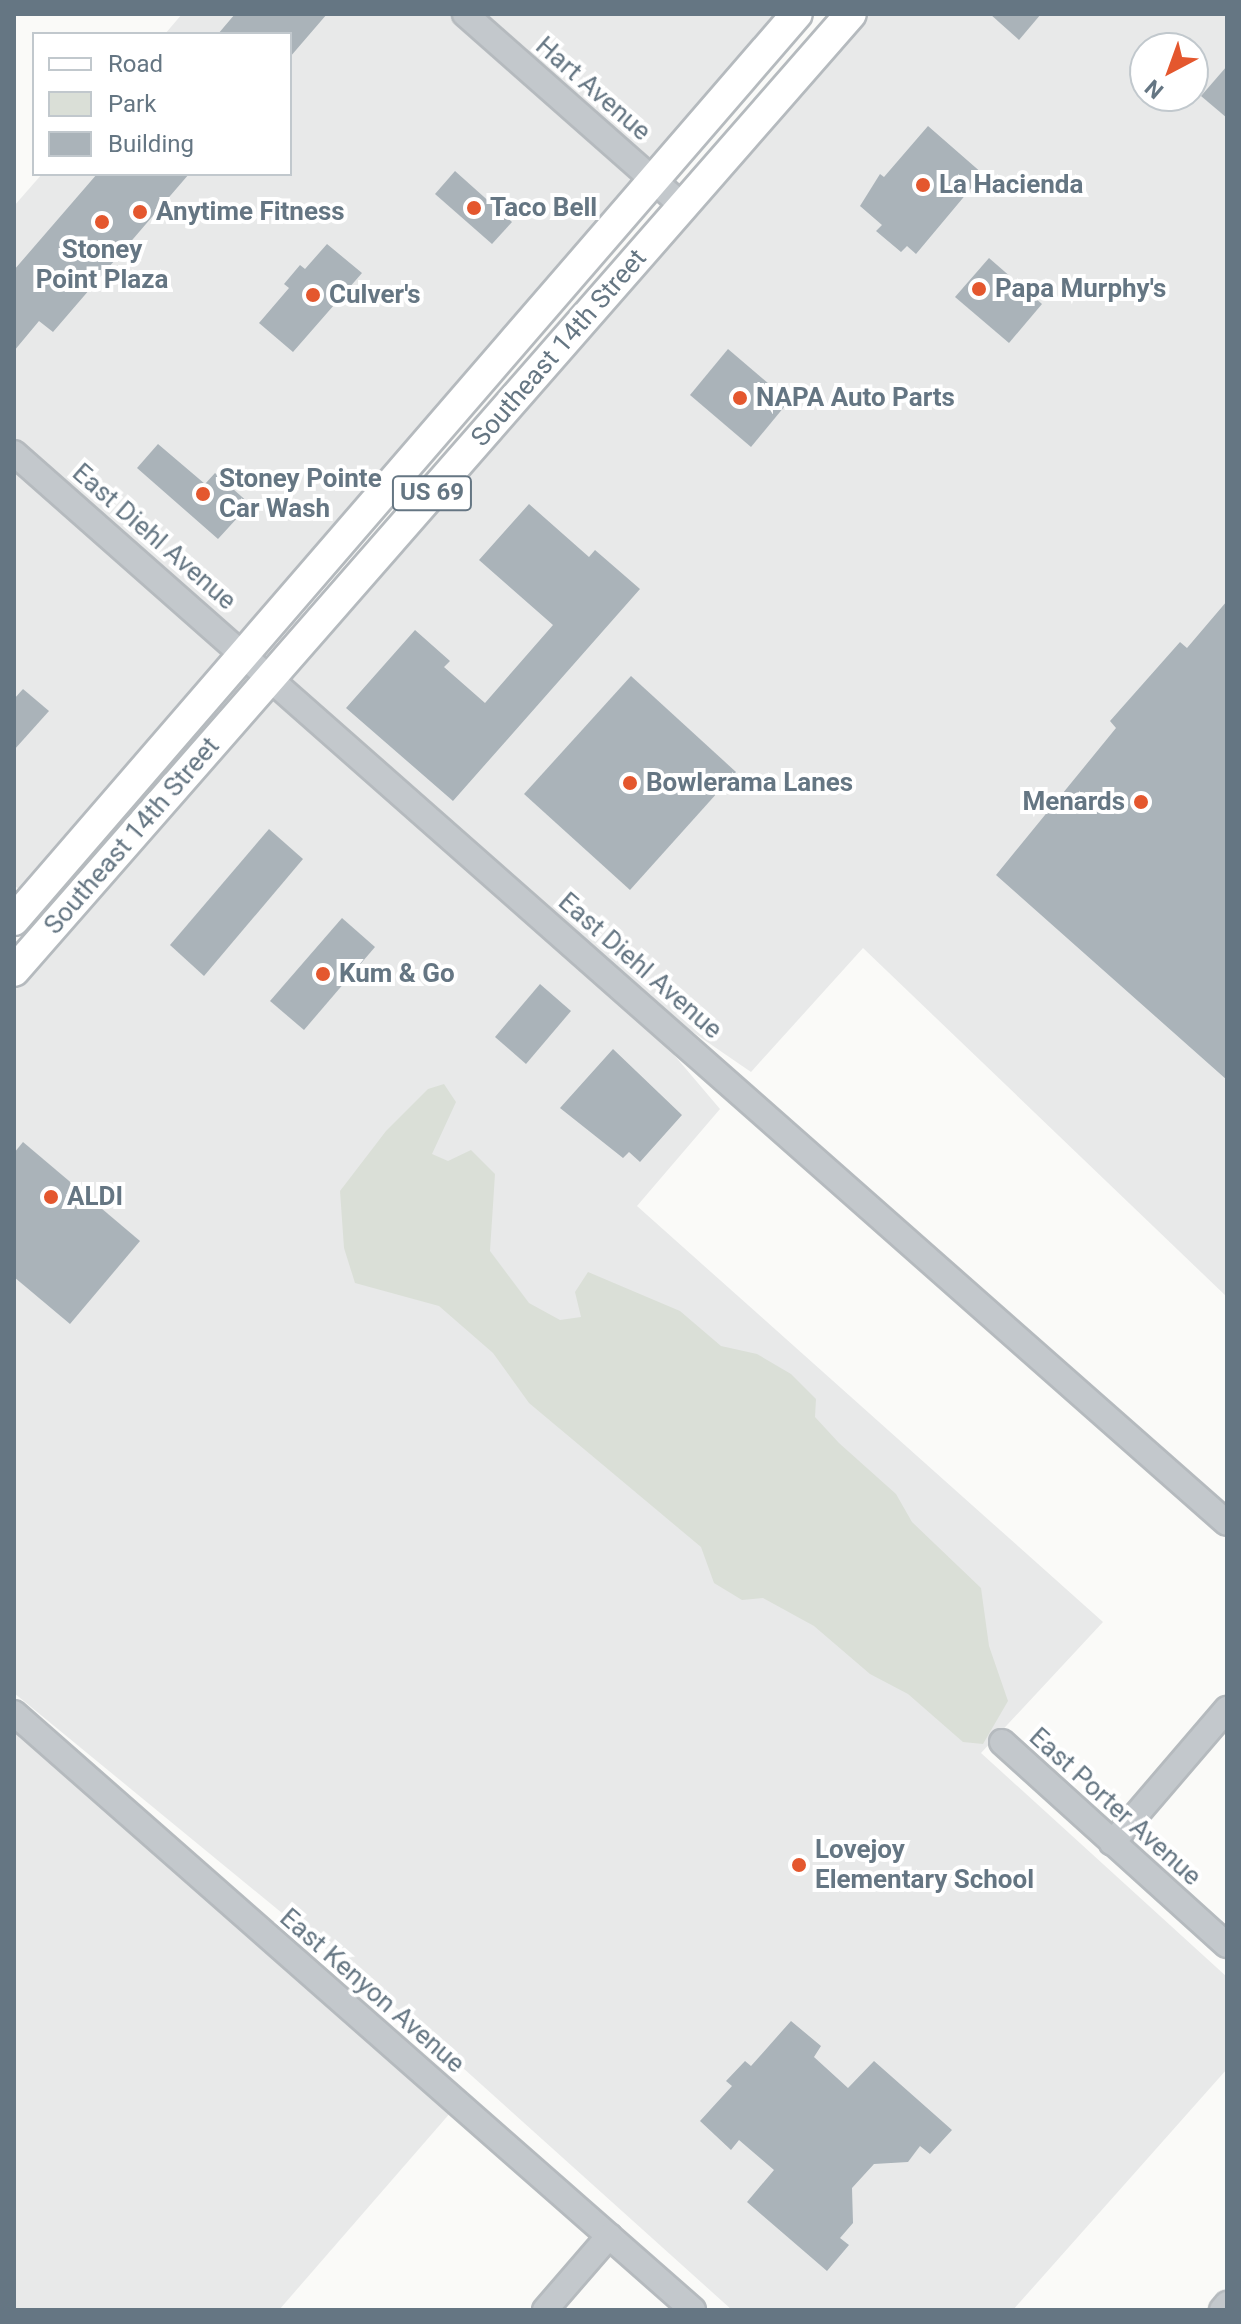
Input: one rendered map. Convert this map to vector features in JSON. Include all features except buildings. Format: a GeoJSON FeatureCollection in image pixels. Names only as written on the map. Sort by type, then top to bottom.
{"type":"FeatureCollection","features":[{"type":"Feature","properties":{"kind":"main road","name":"Southeast 14th Street"},"geometry":{"type":"LineString","coordinates":[[14,920],[797,14]]}},
{"type":"Feature","properties":{"kind":"main road","name":"Southeast 14th Street"},"geometry":{"type":"LineString","coordinates":[[14,971],[851,14]]}},
{"type":"Feature","properties":{"kind":"street","name":"Hart Avenue"},"geometry":{"type":"LineString","coordinates":[[465,14],[683,206]]}},
{"type":"Feature","properties":{"kind":"street","name":"East Diehl Avenue"},"geometry":{"type":"LineString","coordinates":[[14,453],[1227,1523]]}},
{"type":"Feature","properties":{"kind":"street"},"geometry":{"type":"LineString","coordinates":[[1112,1843],[1227,1709]]}},
{"type":"Feature","properties":{"kind":"street","name":"East Kenyon Avenue"},"geometry":{"type":"LineString","coordinates":[[14,1713],[693,2310]]}},
{"type":"Feature","properties":{"kind":"street","name":"East Porter Avenue"},"geometry":{"type":"LineString","coordinates":[[1002,1742],[1227,1945]]}},
{"type":"Feature","properties":{"kind":"street"},"geometry":{"type":"LineString","coordinates":[[545,2310],[609,2236]]}},
{"type":"Feature","properties":{"kind":"street"},"geometry":{"type":"LineString","coordinates":[[1222,2310],[1227,2304]]}},
{"type":"Feature","properties":{"kind":"shaded area"},"geometry":{"type":"Polygon","coordinates":[[[182,14],[465,14],[476,23],[484,14],[797,14],[31,900],[14,885],[14,206],[40,176],[292,176],[292,32],[167,32],[182,14]]]}},
{"type":"Feature","properties":{"kind":"shaded area"},"geometry":{"type":"Polygon","coordinates":[[[851,14],[1227,14],[1227,1297],[863,948],[751,1072],[601,969],[720,1109],[637,1206],[1103,1622],[981,1753],[1227,1977],[1227,2069],[1013,2310],[732,2310],[383,1996],[14,1693],[14,971],[851,14]]]}},
{"type":"Feature","properties":{"kind":"shaded area"},"geometry":{"type":"Polygon","coordinates":[[[14,1713],[458,2104],[279,2310],[14,2310],[14,1713]]]}},
{"type":"Feature","properties":{"kind":"green space"},"geometry":{"type":"Polygon","coordinates":[[[444,1084],[456,1102],[432,1154],[448,1161],[471,1150],[495,1174],[490,1251],[529,1303],[560,1320],[581,1317],[575,1292],[588,1272],[680,1311],[721,1346],[757,1354],[791,1374],[816,1399],[815,1417],[896,1494],[912,1522],[981,1588],[989,1646],[1008,1701],[983,1744],[963,1742],[908,1694],[870,1674],[814,1626],[763,1598],[742,1600],[714,1583],[701,1547],[529,1403],[493,1353],[439,1306],[355,1283],[344,1248],[340,1191],[386,1131],[428,1089],[444,1084]]]}},
{"type":"Feature","properties":{"kind":"place","name":"La Hacienda"},"geometry":{"type":"Point","coordinates":[923,185]}},
{"type":"Feature","properties":{"kind":"place","name":"Taco Bell"},"geometry":{"type":"Point","coordinates":[474,208]}},
{"type":"Feature","properties":{"kind":"place","name":"Anytime Fitness"},"geometry":{"type":"Point","coordinates":[140,212]}},
{"type":"Feature","properties":{"kind":"place","name":"Stoney Point Plaza"},"geometry":{"type":"Point","coordinates":[102,222]}},
{"type":"Feature","properties":{"kind":"place","name":"Papa Murphy's"},"geometry":{"type":"Point","coordinates":[979,289]}},
{"type":"Feature","properties":{"kind":"place","name":"Culver's"},"geometry":{"type":"Point","coordinates":[313,295]}},
{"type":"Feature","properties":{"kind":"place","name":"NAPA Auto Parts"},"geometry":{"type":"Point","coordinates":[740,398]}},
{"type":"Feature","properties":{"kind":"place","name":"Stoney Pointe Car Wash"},"geometry":{"type":"Point","coordinates":[203,494]}},
{"type":"Feature","properties":{"kind":"place","name":"Bowlerama Lanes"},"geometry":{"type":"Point","coordinates":[630,783]}},
{"type":"Feature","properties":{"kind":"place","name":"Menards"},"geometry":{"type":"Point","coordinates":[1141,802]}},
{"type":"Feature","properties":{"kind":"place","name":"Kum & Go"},"geometry":{"type":"Point","coordinates":[323,974]}},
{"type":"Feature","properties":{"kind":"place","name":"ALDI"},"geometry":{"type":"Point","coordinates":[51,1197]}},
{"type":"Feature","properties":{"kind":"place","name":"Lovejoy Elementary School"},"geometry":{"type":"Point","coordinates":[799,1865]}}]}
